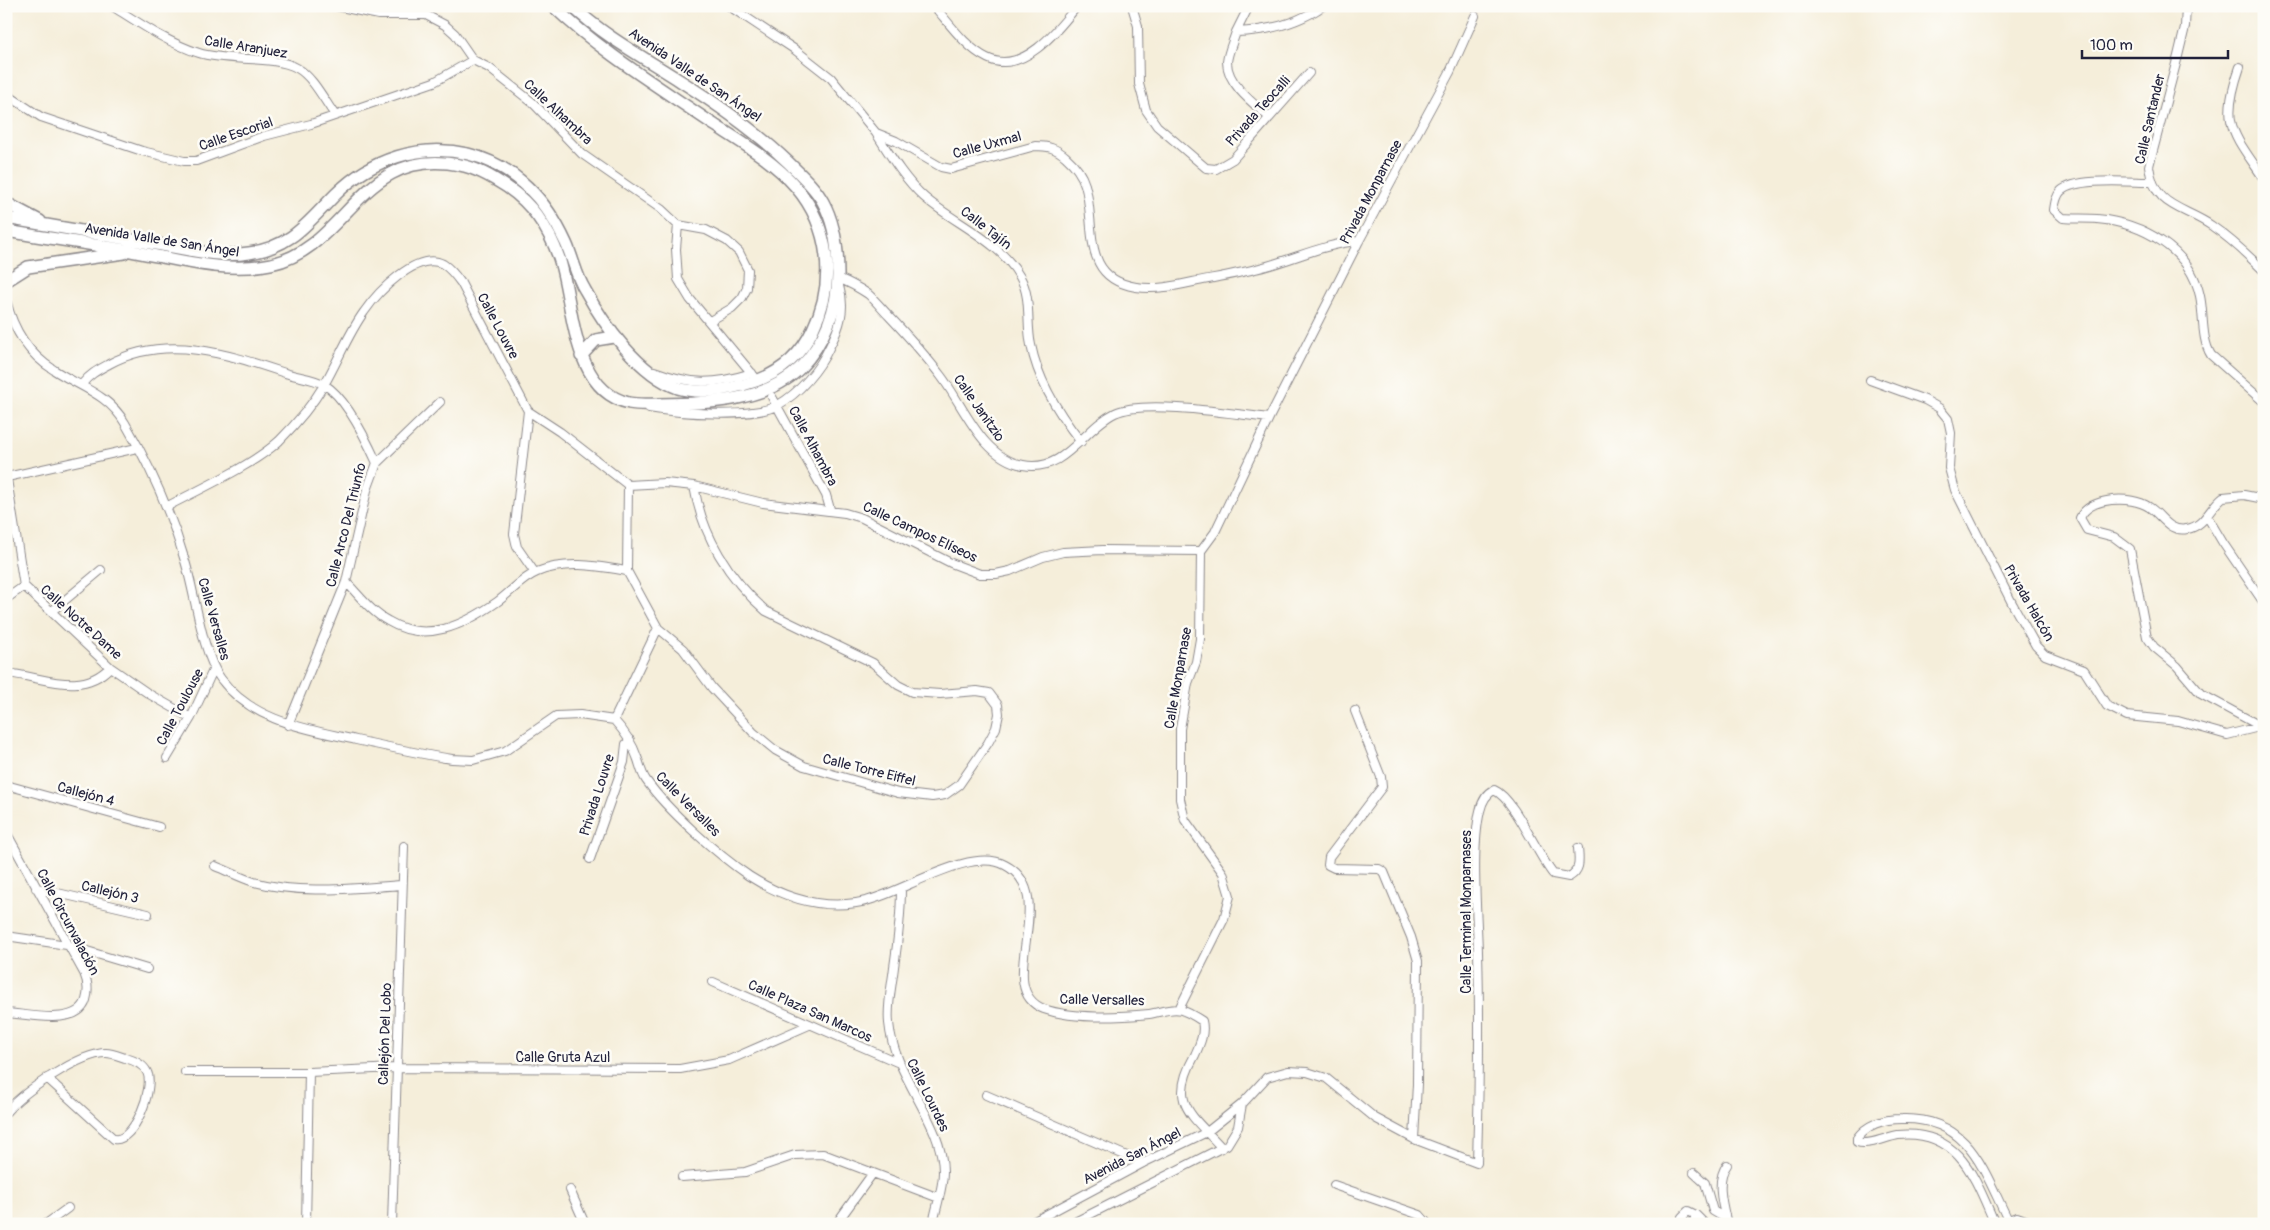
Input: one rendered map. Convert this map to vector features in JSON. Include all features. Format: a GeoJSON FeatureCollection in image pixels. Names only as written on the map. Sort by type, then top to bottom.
{"type":"FeatureCollection","features":[{"type":"Feature","properties":{"kind":"street","name":"Calle Aranjuez"},"geometry":{"type":"LineString","coordinates":[[112,6],[183,47],[200,53],[219,58],[270,62],[296,68],[313,84],[335,115]]}},
{"type":"Feature","properties":{"kind":"street","name":"Calle Alhambra"},"geometry":{"type":"LineString","coordinates":[[336,6],[379,15],[426,15],[445,25],[455,34],[473,60],[489,68],[533,103],[582,154],[661,209],[678,225]]}},
{"type":"Feature","properties":{"kind":"street","name":"Avenida Valle de San Ángel"},"geometry":{"type":"LineString","coordinates":[[6,231],[20,227],[48,225],[232,255],[251,253],[291,239],[348,184],[372,166],[405,154],[421,152],[451,151],[470,154],[503,167],[530,190],[547,208],[566,243],[584,289],[614,337],[648,369],[677,387],[690,390],[722,389],[761,379],[794,360],[814,329],[824,302],[827,283],[825,243],[821,228],[796,187],[754,151],[596,44],[553,6]]}},
{"type":"Feature","properties":{"kind":"street","name":"Avenida Valle de San Ángel"},"geometry":{"type":"LineString","coordinates":[[6,218],[20,227],[132,251],[229,267],[270,264],[291,256],[315,242],[360,195],[392,173],[425,164],[461,165],[486,174],[512,191],[530,206],[542,222],[555,247],[564,274],[581,356],[589,373],[616,399],[632,404],[683,404],[745,396],[769,388],[792,375],[814,352],[831,318],[838,279],[835,236],[822,200],[806,180],[771,146],[717,105],[627,49],[572,6]]}},
{"type":"Feature","properties":{"kind":"street","name":"Calle Uxmal"},"geometry":{"type":"LineString","coordinates":[[729,6],[831,78],[876,133],[896,141],[941,167],[951,169],[1035,146],[1048,146],[1059,151],[1078,171],[1085,185],[1092,242],[1098,263],[1120,283],[1136,287],[1170,286],[1226,276],[1267,266],[1336,243],[1359,242]]}},
{"type":"Feature","properties":{"kind":"street"},"geometry":{"type":"LineString","coordinates":[[934,6],[985,58],[1000,63],[1015,61],[1045,42],[1077,6]]}},
{"type":"Feature","properties":{"kind":"street","name":"Privada Teocalli"},"geometry":{"type":"LineString","coordinates":[[1132,6],[1137,17],[1139,84],[1142,100],[1157,126],[1197,163],[1206,168],[1216,169],[1233,159],[1310,73]]}},
{"type":"Feature","properties":{"kind":"street"},"geometry":{"type":"LineString","coordinates":[[1250,6],[1236,32],[1227,62],[1228,70],[1242,92],[1269,117]]}},
{"type":"Feature","properties":{"kind":"street"},"geometry":{"type":"LineString","coordinates":[[1236,32],[1257,31],[1286,24],[1323,6]]}},
{"type":"Feature","properties":{"kind":"street","name":"Calle Santander"},"geometry":{"type":"LineString","coordinates":[[2186,6],[2185,27],[2149,166],[2151,182],[2167,202],[2209,224],[2239,245],[2264,271]]}},
{"type":"Feature","properties":{"kind":"street","name":"Privada Monparnase"},"geometry":{"type":"LineString","coordinates":[[1269,418],[1359,242],[1450,72],[1475,16]]}},
{"type":"Feature","properties":{"kind":"street","name":"Calle Escorial"},"geometry":{"type":"LineString","coordinates":[[6,94],[41,117],[142,151],[184,161],[205,159],[264,136],[311,124],[434,82],[473,60]]}},
{"type":"Feature","properties":{"kind":"street"},"geometry":{"type":"LineString","coordinates":[[2240,67],[2232,90],[2229,116],[2238,140],[2264,179]]}},
{"type":"Feature","properties":{"kind":"street"},"geometry":{"type":"LineString","coordinates":[[691,108],[703,96]]}},
{"type":"Feature","properties":{"kind":"street"},"geometry":{"type":"LineString","coordinates":[[705,118],[717,105]]}},
{"type":"Feature","properties":{"kind":"street","name":"Calle Tajín"},"geometry":{"type":"LineString","coordinates":[[876,133],[912,184],[924,197],[982,237],[1003,256],[1020,278],[1026,296],[1030,319],[1030,343],[1038,372],[1063,419],[1080,442]]}},
{"type":"Feature","properties":{"kind":"street"},"geometry":{"type":"LineString","coordinates":[[2151,182],[2076,184],[2061,191],[2056,200],[2054,210],[2063,218],[2096,218],[2134,226],[2147,232],[2179,254],[2194,278],[2200,294],[2207,346],[2210,355],[2264,402]]}},
{"type":"Feature","properties":{"kind":"street"},"geometry":{"type":"LineString","coordinates":[[6,203],[48,225]]}},
{"type":"Feature","properties":{"kind":"street"},"geometry":{"type":"LineString","coordinates":[[648,369],[682,381],[698,383],[717,383],[753,375],[690,299],[678,279],[676,249],[678,225],[695,226],[714,234],[727,241],[746,261],[748,277],[742,298],[732,308],[710,321]]}},
{"type":"Feature","properties":{"kind":"street"},"geometry":{"type":"LineString","coordinates":[[6,281],[28,268],[43,264],[92,259],[132,251]]}},
{"type":"Feature","properties":{"kind":"street","name":"Calle Louvre"},"geometry":{"type":"LineString","coordinates":[[168,506],[230,472],[278,442],[305,413],[324,385],[364,311],[398,276],[415,265],[428,261],[442,263],[451,270],[461,283],[528,411],[560,432],[628,485]]}},
{"type":"Feature","properties":{"kind":"street"},"geometry":{"type":"LineString","coordinates":[[632,404],[678,413],[713,414],[761,410],[777,406],[811,376],[826,355],[838,330],[843,304],[838,279]]}},
{"type":"Feature","properties":{"kind":"street","name":"Calle Janitzio"},"geometry":{"type":"LineString","coordinates":[[838,279],[868,295],[894,322],[941,376],[985,442],[996,454],[1023,466],[1040,465],[1061,457],[1115,413],[1126,410],[1193,409],[1269,418]]}},
{"type":"Feature","properties":{"kind":"street","name":"Calle Versalles"},"geometry":{"type":"LineString","coordinates":[[6,300],[15,327],[29,350],[53,369],[107,400],[124,422],[168,506],[214,668],[226,685],[250,705],[288,725],[418,754],[473,760],[505,751],[556,716],[580,715],[614,720],[630,740],[645,779],[687,824],[749,876],[776,891],[800,901],[832,905],[874,899],[964,864],[981,860],[998,862],[1017,874],[1029,899],[1030,920],[1023,973],[1026,988],[1035,1004],[1052,1011],[1096,1015],[1148,1014],[1179,1009]]}},
{"type":"Feature","properties":{"kind":"street"},"geometry":{"type":"LineString","coordinates":[[581,356],[596,340],[614,337]]}},
{"type":"Feature","properties":{"kind":"street","name":"Calle Arco Del Triunfo"},"geometry":{"type":"LineString","coordinates":[[82,384],[89,375],[129,355],[173,347],[238,359],[324,385],[337,396],[361,430],[377,463],[367,490],[346,582],[288,725]]}},
{"type":"Feature","properties":{"kind":"street","name":"Privada Halcón"},"geometry":{"type":"LineString","coordinates":[[1870,380],[1925,400],[1939,408],[1948,419],[1951,433],[1949,468],[1955,490],[2013,605],[2036,646],[2045,655],[2084,670],[2107,706],[2127,716],[2178,721],[2227,735],[2261,727]]}},
{"type":"Feature","properties":{"kind":"street","name":"Calle Alhambra"},"geometry":{"type":"LineString","coordinates":[[772,397],[826,495],[830,509]]}},
{"type":"Feature","properties":{"kind":"street"},"geometry":{"type":"LineString","coordinates":[[377,463],[440,402]]}},
{"type":"Feature","properties":{"kind":"street"},"geometry":{"type":"LineString","coordinates":[[528,411],[514,526],[518,547],[534,573]]}},
{"type":"Feature","properties":{"kind":"street"},"geometry":{"type":"LineString","coordinates":[[1201,551],[1214,532],[1269,418]]}},
{"type":"Feature","properties":{"kind":"street"},"geometry":{"type":"LineString","coordinates":[[7,475],[137,448]]}},
{"type":"Feature","properties":{"kind":"street","name":"Calle Notre Dame"},"geometry":{"type":"LineString","coordinates":[[7,475],[24,586],[110,667],[149,694],[190,718]]}},
{"type":"Feature","properties":{"kind":"street","name":"Calle Campos Elíseos"},"geometry":{"type":"LineString","coordinates":[[628,485],[665,483],[694,486],[763,504],[830,509],[862,518],[951,563],[980,574],[996,574],[1010,571],[1043,557],[1064,552],[1113,550],[1201,551]]}},
{"type":"Feature","properties":{"kind":"street"},"geometry":{"type":"LineString","coordinates":[[614,720],[658,628],[627,571],[628,485]]}},
{"type":"Feature","properties":{"kind":"street","name":"Calle Torre Eiffel"},"geometry":{"type":"LineString","coordinates":[[658,628],[683,649],[735,715],[768,744],[804,766],[841,778],[898,793],[932,797],[945,794],[959,785],[996,728],[999,714],[998,705],[989,693],[977,691],[940,694],[912,692],[898,684],[873,662],[766,611],[746,592],[722,559],[703,522],[694,486]]}},
{"type":"Feature","properties":{"kind":"street"},"geometry":{"type":"LineString","coordinates":[[2261,727],[2245,716],[2206,697],[2177,666],[2154,647],[2147,637],[2130,549],[2114,537],[2087,530],[2080,518],[2088,507],[2096,503],[2131,501],[2149,507],[2167,525],[2184,530],[2195,527],[2207,516],[2218,501],[2229,495],[2244,495],[2264,499]]}},
{"type":"Feature","properties":{"kind":"street"},"geometry":{"type":"LineString","coordinates":[[2207,516],[2264,603]]}},
{"type":"Feature","properties":{"kind":"street","name":"Calle Monparnase"},"geometry":{"type":"LineString","coordinates":[[1179,1009],[1224,919],[1230,896],[1223,873],[1185,820],[1180,799],[1180,729],[1188,683],[1196,662],[1200,639],[1201,551]]}},
{"type":"Feature","properties":{"kind":"street"},"geometry":{"type":"LineString","coordinates":[[346,582],[373,610],[388,622],[426,632],[445,630],[474,617],[498,602],[534,573],[553,567],[593,565],[627,571]]}},
{"type":"Feature","properties":{"kind":"street"},"geometry":{"type":"LineString","coordinates":[[52,611],[101,570]]}},
{"type":"Feature","properties":{"kind":"street"},"geometry":{"type":"LineString","coordinates":[[6,599],[24,586]]}},
{"type":"Feature","properties":{"kind":"street"},"geometry":{"type":"LineString","coordinates":[[6,673],[24,674],[56,684],[77,684],[104,674],[110,667]]}},
{"type":"Feature","properties":{"kind":"street","name":"Calle Toulouse"},"geometry":{"type":"LineString","coordinates":[[167,758],[190,718],[214,668]]}},
{"type":"Feature","properties":{"kind":"street"},"geometry":{"type":"LineString","coordinates":[[1355,711],[1381,777],[1382,787],[1329,857],[1328,864],[1334,868],[1379,869],[1384,872],[1411,937],[1418,961],[1417,1084],[1414,1139]]}},
{"type":"Feature","properties":{"kind":"street","name":"Privada Louvre"},"geometry":{"type":"LineString","coordinates":[[590,859],[624,762],[626,744],[630,740]]}},
{"type":"Feature","properties":{"kind":"street","name":"Callejón 4"},"geometry":{"type":"LineString","coordinates":[[6,785],[159,827]]}},
{"type":"Feature","properties":{"kind":"street","name":"Calle Terminal Monparnases"},"geometry":{"type":"LineString","coordinates":[[1478,1163],[1480,1030],[1477,855],[1478,825],[1484,799],[1489,792],[1494,790],[1505,798],[1533,846],[1553,874],[1569,877],[1576,873],[1579,865],[1578,848]]}},
{"type":"Feature","properties":{"kind":"street","name":"Calle Circunvalación"},"geometry":{"type":"LineString","coordinates":[[6,832],[84,973],[88,984],[87,998],[80,1011],[65,1017],[6,1013]]}},
{"type":"Feature","properties":{"kind":"street","name":"Callejón Del Lobo"},"geometry":{"type":"LineString","coordinates":[[392,1224],[404,846]]}},
{"type":"Feature","properties":{"kind":"street"},"geometry":{"type":"LineString","coordinates":[[215,866],[253,882],[295,889],[316,890],[402,885]]}},
{"type":"Feature","properties":{"kind":"street","name":"Callejón 3"},"geometry":{"type":"LineString","coordinates":[[36,888],[148,914]]}},
{"type":"Feature","properties":{"kind":"street","name":"Calle Lourdes"},"geometry":{"type":"LineString","coordinates":[[901,888],[900,925],[889,1001],[889,1023],[897,1062],[936,1138],[943,1172],[932,1224]]}},
{"type":"Feature","properties":{"kind":"street"},"geometry":{"type":"LineString","coordinates":[[6,936],[67,945],[147,969]]}},
{"type":"Feature","properties":{"kind":"street","name":"Calle Plaza San Marcos"},"geometry":{"type":"LineString","coordinates":[[713,982],[897,1062]]}},
{"type":"Feature","properties":{"kind":"street"},"geometry":{"type":"LineString","coordinates":[[1179,1009],[1202,1021],[1201,1040],[1185,1074],[1181,1091],[1190,1113],[1222,1148]]}},
{"type":"Feature","properties":{"kind":"street","name":"Calle Gruta Azul"},"geometry":{"type":"LineString","coordinates":[[185,1072],[309,1072],[396,1068],[680,1070],[729,1060],[809,1025]]}},
{"type":"Feature","properties":{"kind":"street"},"geometry":{"type":"LineString","coordinates":[[6,1112],[21,1097],[47,1078],[97,1054],[108,1053],[129,1059],[143,1066],[148,1073],[149,1086],[136,1124],[125,1138],[119,1140],[114,1139],[47,1078]]}},
{"type":"Feature","properties":{"kind":"street","name":"Avenida San Ángel"},"geometry":{"type":"LineString","coordinates":[[1030,1224],[1143,1163],[1207,1132],[1242,1104],[1267,1077],[1288,1071],[1307,1072],[1326,1078],[1367,1114],[1414,1139],[1478,1163]]}},
{"type":"Feature","properties":{"kind":"street"},"geometry":{"type":"LineString","coordinates":[[306,1224],[309,1072]]}},
{"type":"Feature","properties":{"kind":"street"},"geometry":{"type":"LineString","coordinates":[[986,1095],[1143,1163]]}},
{"type":"Feature","properties":{"kind":"street"},"geometry":{"type":"LineString","coordinates":[[1071,1224],[1222,1148],[1227,1144],[1238,1127],[1242,1104]]}},
{"type":"Feature","properties":{"kind":"street"},"geometry":{"type":"LineString","coordinates":[[1995,1224],[1972,1171],[1949,1147],[1938,1141],[1916,1136],[1892,1136],[1864,1143],[1857,1142],[1857,1138],[1873,1124],[1891,1119],[1923,1120],[1951,1131],[1962,1139],[1981,1163],[2009,1222],[2018,1217],[2036,1224]]}},
{"type":"Feature","properties":{"kind":"street"},"geometry":{"type":"LineString","coordinates":[[682,1178],[745,1172],[795,1155],[809,1154],[835,1157],[939,1198]]}},
{"type":"Feature","properties":{"kind":"street"},"geometry":{"type":"LineString","coordinates":[[1726,1221],[1721,1186],[1723,1170],[1728,1165]]}},
{"type":"Feature","properties":{"kind":"street"},"geometry":{"type":"LineString","coordinates":[[836,1224],[873,1173]]}},
{"type":"Feature","properties":{"kind":"street"},"geometry":{"type":"LineString","coordinates":[[1694,1173],[1705,1182],[1713,1211],[1726,1221]]}},
{"type":"Feature","properties":{"kind":"street"},"geometry":{"type":"LineString","coordinates":[[1334,1185],[1420,1215],[1428,1224]]}},
{"type":"Feature","properties":{"kind":"street"},"geometry":{"type":"LineString","coordinates":[[570,1190],[585,1224]]}},
{"type":"Feature","properties":{"kind":"street"},"geometry":{"type":"LineString","coordinates":[[46,1224],[68,1208]]}},
{"type":"Feature","properties":{"kind":"street"},"geometry":{"type":"LineString","coordinates":[[1685,1224],[1682,1219],[1684,1212],[1691,1211],[1705,1224]]}},
{"type":"Feature","properties":{"kind":"street"},"geometry":{"type":"LineString","coordinates":[[1694,1224],[1696,1215]]}}]}
